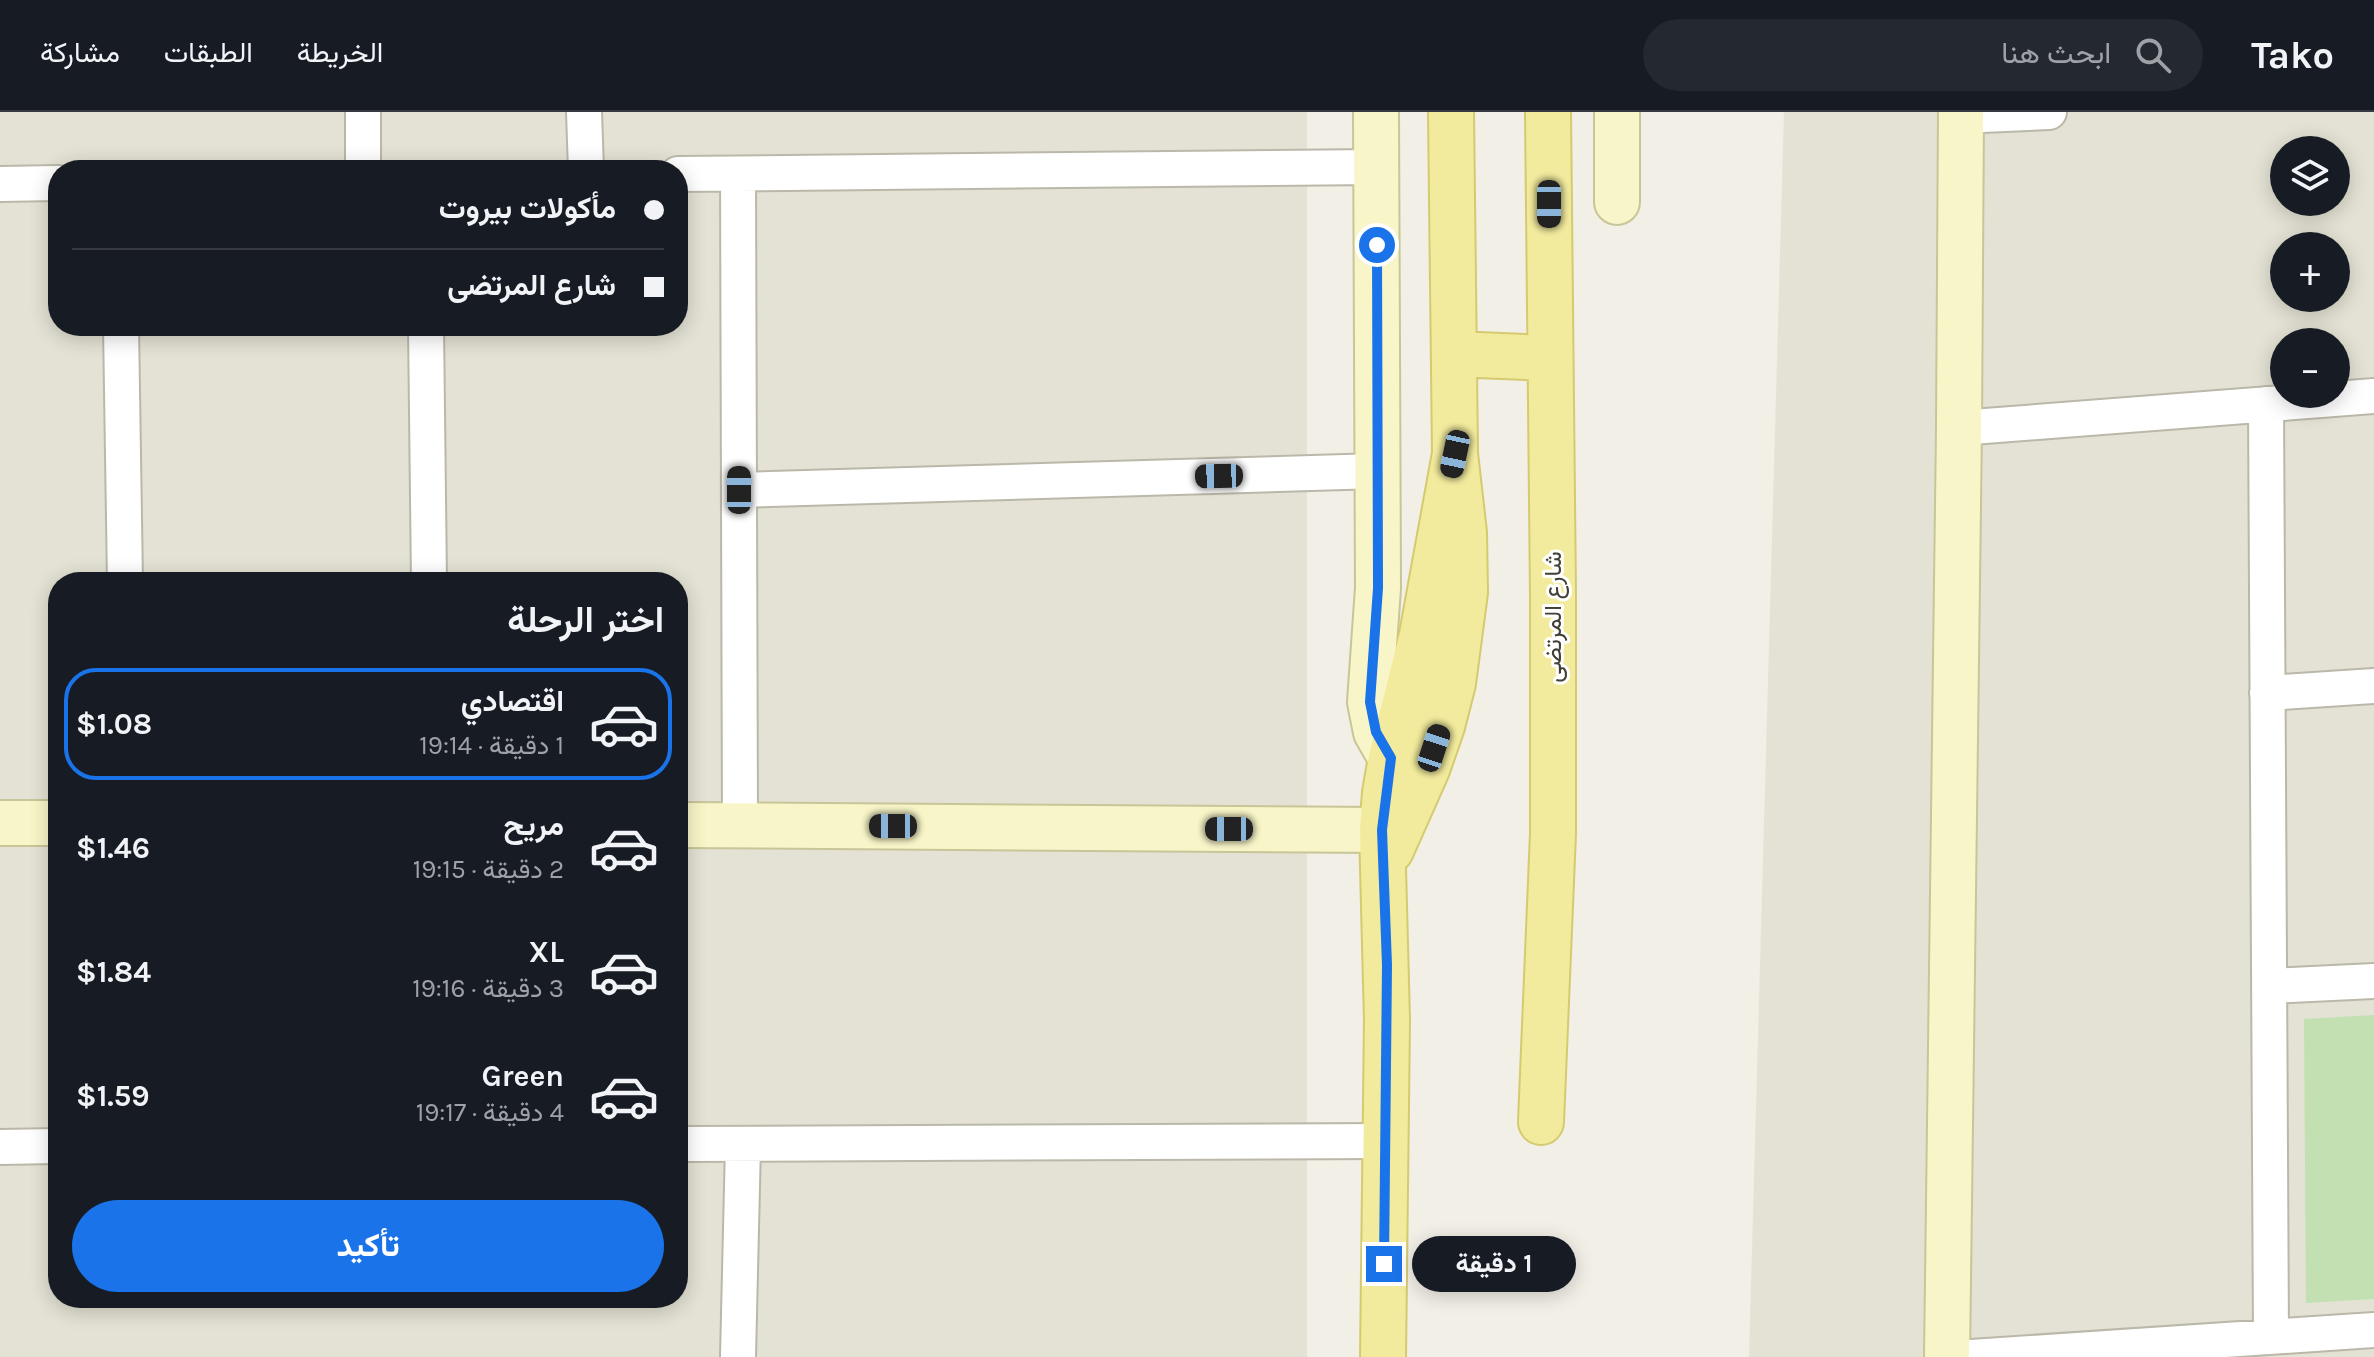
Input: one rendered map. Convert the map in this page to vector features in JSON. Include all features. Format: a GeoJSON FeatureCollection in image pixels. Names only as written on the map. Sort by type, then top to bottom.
{"type":"FeatureCollection","features":[{"type":"Feature","properties":{"kind":"main road"},"geometry":{"type":"LineString","coordinates":[[1383,1357],[1387,965],[1382,848],[1391,758],[1422,635],[1450,568],[1463,520],[1455,454],[1451,112]]}},
{"type":"Feature","properties":{"kind":"main road","name":"شارع المرتضى"},"geometry":{"type":"LineString","coordinates":[[1541,1122],[1553,833],[1548,112]]}},
{"type":"Feature","properties":{"kind":"main road"},"geometry":{"type":"LineString","coordinates":[[1454,354],[1549,358]]}},
{"type":"Feature","properties":{"kind":"main road"},"geometry":{"type":"LineString","coordinates":[[1382,848],[1427,769],[1453,683],[1461,638],[1450,568]]}},
{"type":"Feature","properties":{"kind":"street"},"geometry":{"type":"LineString","coordinates":[[363,112],[363,160]]}},
{"type":"Feature","properties":{"kind":"street"},"geometry":{"type":"LineString","coordinates":[[584,112],[586,160]]}},
{"type":"Feature","properties":{"kind":"street"},"geometry":{"type":"LineString","coordinates":[[1376,112],[1378,588],[1370,702],[1376,732],[1391,758]]}},
{"type":"Feature","properties":{"kind":"street"},"geometry":{"type":"LineString","coordinates":[[1617,112],[1617,202]]}},
{"type":"Feature","properties":{"kind":"street"},"geometry":{"type":"LineString","coordinates":[[1947,1357],[1960,114],[2049,112]]}},
{"type":"Feature","properties":{"kind":"street"},"geometry":{"type":"LineString","coordinates":[[688,174],[1376,167]]}},
{"type":"Feature","properties":{"kind":"street"},"geometry":{"type":"LineString","coordinates":[[738,174],[740,825]]}},
{"type":"Feature","properties":{"kind":"street"},"geometry":{"type":"LineString","coordinates":[[0,184],[48,183]]}},
{"type":"Feature","properties":{"kind":"street"},"geometry":{"type":"LineString","coordinates":[[121,336],[125,572]]}},
{"type":"Feature","properties":{"kind":"street"},"geometry":{"type":"LineString","coordinates":[[426,336],[429,572]]}},
{"type":"Feature","properties":{"kind":"street"},"geometry":{"type":"LineString","coordinates":[[1959,428],[2374,396]]}},
{"type":"Feature","properties":{"kind":"street"},"geometry":{"type":"LineString","coordinates":[[2266,404],[2271,1337]]}},
{"type":"Feature","properties":{"kind":"street"},"geometry":{"type":"LineString","coordinates":[[739,490],[1378,471]]}},
{"type":"Feature","properties":{"kind":"street"},"geometry":{"type":"LineString","coordinates":[[2267,693],[2374,686]]}},
{"type":"Feature","properties":{"kind":"street"},"geometry":{"type":"LineString","coordinates":[[0,823],[48,823]]}},
{"type":"Feature","properties":{"kind":"street"},"geometry":{"type":"LineString","coordinates":[[688,825],[1382,848]]}},
{"type":"Feature","properties":{"kind":"street"},"geometry":{"type":"LineString","coordinates":[[2269,986],[2374,981]]}},
{"type":"Feature","properties":{"kind":"street"},"geometry":{"type":"LineString","coordinates":[[688,1144],[1386,1141]]}},
{"type":"Feature","properties":{"kind":"street"},"geometry":{"type":"LineString","coordinates":[[738,1357],[743,1144]]}},
{"type":"Feature","properties":{"kind":"street"},"geometry":{"type":"LineString","coordinates":[[0,1147],[48,1146]]}},
{"type":"Feature","properties":{"kind":"street"},"geometry":{"type":"LineString","coordinates":[[1971,1357],[2374,1330]]}},
{"type":"Feature","properties":{"kind":"shaded area"},"geometry":{"type":"Polygon","coordinates":[[[0,112],[1307,112],[1307,1357],[0,1357],[0,112]]]}},
{"type":"Feature","properties":{"kind":"shaded area"},"geometry":{"type":"Polygon","coordinates":[[[1784,112],[2374,112],[2374,1357],[1749,1357],[1784,112]]]}},
{"type":"Feature","properties":{"kind":"green space"},"geometry":{"type":"Polygon","coordinates":[[[2374,1015],[2374,1299],[2306,1303],[2304,1019],[2374,1015]]]}},
{"type":"Feature","properties":{"kind":"route"},"geometry":{"type":"LineString","coordinates":[[1377,245],[1378,588],[1370,702],[1376,732],[1391,758],[1382,830],[1387,965],[1384,1264]]}}]}
